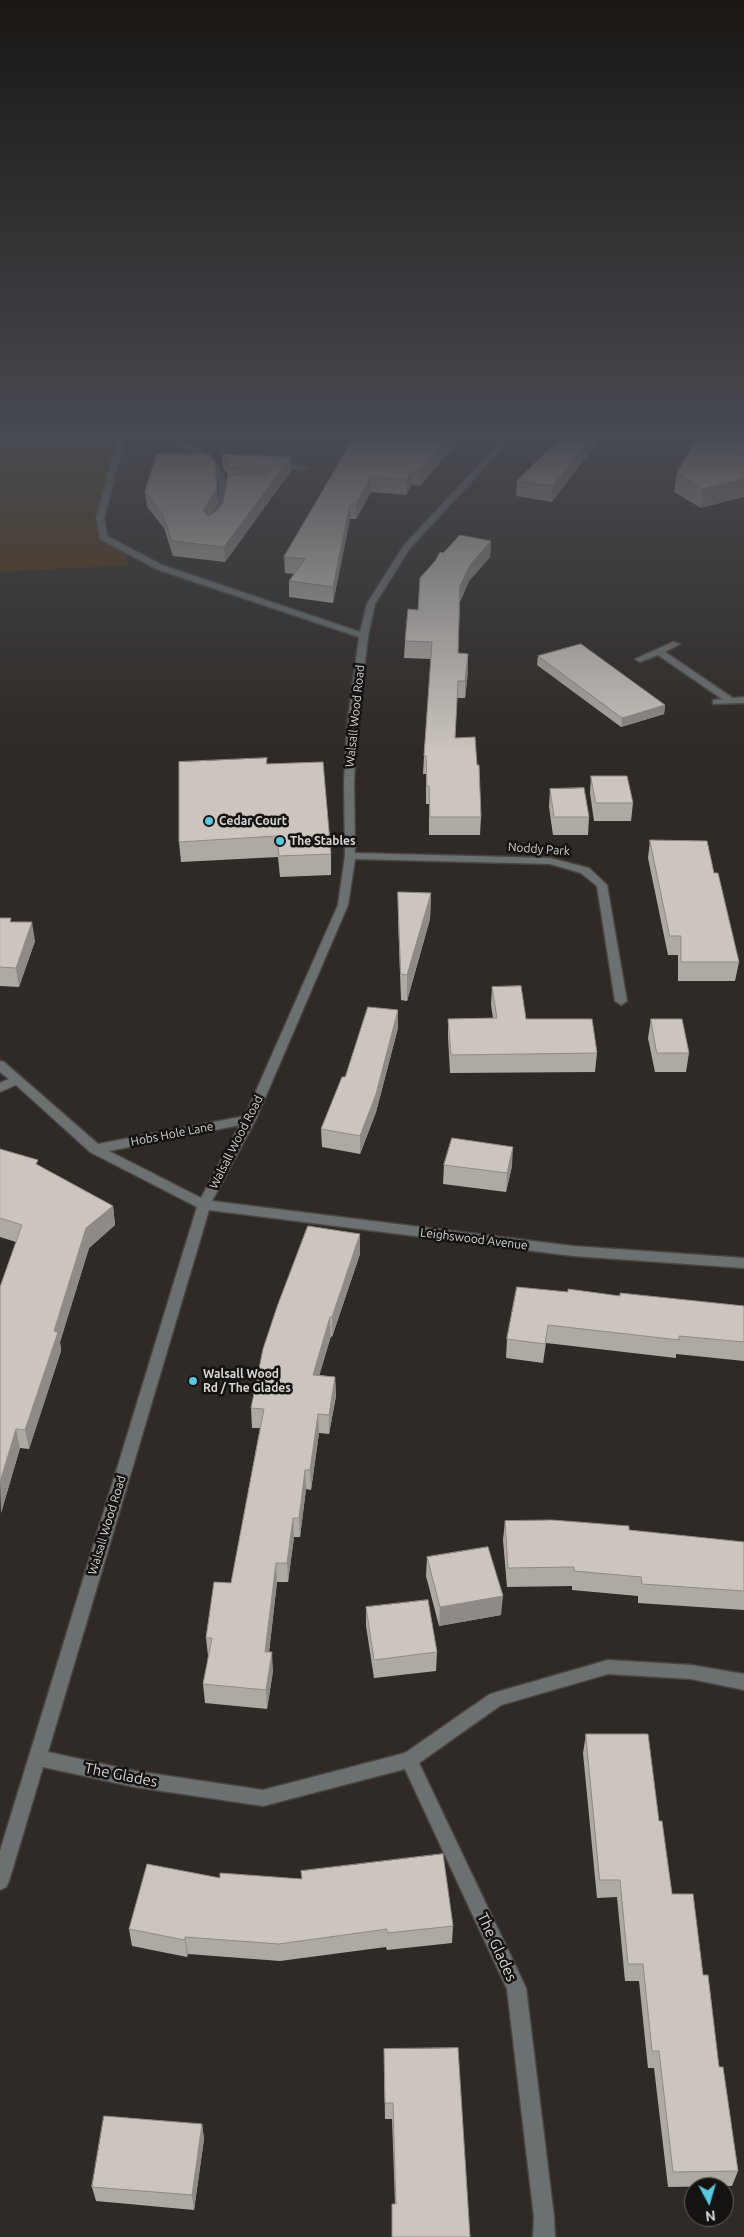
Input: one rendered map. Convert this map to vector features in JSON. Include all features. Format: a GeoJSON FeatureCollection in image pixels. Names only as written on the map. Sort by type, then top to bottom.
{"type":"FeatureCollection","features":[{"type":"Feature","properties":{"kind":"street"},"geometry":{"type":"LineString","coordinates":[[116,545],[159,567],[364,636]]}},
{"type":"Feature","properties":{"kind":"street","name":"Walsall Wood Road"},"geometry":{"type":"LineString","coordinates":[[0,1881],[204,1206],[250,1119],[343,905],[350,856],[349,782],[352,728],[364,636],[371,604],[409,545]]}},
{"type":"Feature","properties":{"kind":"street"},"geometry":{"type":"LineString","coordinates":[[640,659],[676,644]]}},
{"type":"Feature","properties":{"kind":"street"},"geometry":{"type":"LineString","coordinates":[[660,652],[731,701]]}},
{"type":"Feature","properties":{"kind":"street"},"geometry":{"type":"LineString","coordinates":[[716,702],[744,700]]}},
{"type":"Feature","properties":{"kind":"street","name":"Noddy Park"},"geometry":{"type":"LineString","coordinates":[[350,856],[550,861],[581,866],[595,876],[602,884],[621,1001]]}},
{"type":"Feature","properties":{"kind":"street","name":"Hobs Hole Lane"},"geometry":{"type":"LineString","coordinates":[[0,1065],[95,1149],[204,1206]]}},
{"type":"Feature","properties":{"kind":"street"},"geometry":{"type":"LineString","coordinates":[[0,1088],[17,1080]]}},
{"type":"Feature","properties":{"kind":"street","name":"Hobs Hole Lane"},"geometry":{"type":"LineString","coordinates":[[95,1149],[250,1119]]}},
{"type":"Feature","properties":{"kind":"street","name":"Leighswood Avenue"},"geometry":{"type":"LineString","coordinates":[[204,1206],[573,1251],[744,1263]]}},
{"type":"Feature","properties":{"kind":"street","name":"The Glades"},"geometry":{"type":"LineString","coordinates":[[37,1758],[135,1778],[263,1798],[409,1760],[496,1699],[608,1667],[691,1672],[744,1682]]}},
{"type":"Feature","properties":{"kind":"street","name":"The Glades"},"geometry":{"type":"LineString","coordinates":[[409,1760],[516,1988],[544,2218],[544,2237]]}},
{"type":"Feature","properties":{"kind":"shaded area"},"geometry":{"type":"Polygon","coordinates":[[[0,545],[117,545],[123,549],[128,565],[0,572],[0,545]]]}},
{"type":"Feature","properties":{"kind":"building"},"geometry":{"type":"Polygon","coordinates":[[[291,545],[342,545],[333,587],[289,581],[305,559],[284,557],[291,545]]]}},
{"type":"Feature","properties":{"kind":"building"},"geometry":{"type":"Polygon","coordinates":[[[450,545],[487,545],[470,565],[460,586],[458,653],[468,654],[465,681],[458,681],[455,738],[475,737],[477,765],[479,765],[481,817],[430,817],[429,786],[427,786],[426,756],[424,756],[432,642],[405,641],[408,609],[418,610],[420,578],[435,561],[440,552],[443,553],[450,545]]]}},
{"type":"Feature","properties":{"kind":"building"},"geometry":{"type":"Polygon","coordinates":[[[581,644],[665,705],[622,718],[538,656],[581,644]]]}},
{"type":"Feature","properties":{"kind":"building"},"geometry":{"type":"Polygon","coordinates":[[[267,758],[266,764],[323,762],[331,854],[279,856],[277,836],[179,842],[179,762],[267,758]]]}},
{"type":"Feature","properties":{"kind":"building"},"geometry":{"type":"Polygon","coordinates":[[[591,776],[627,776],[633,803],[596,803],[591,776]]]}},
{"type":"Feature","properties":{"kind":"building"},"geometry":{"type":"Polygon","coordinates":[[[584,788],[589,817],[554,817],[550,789],[584,788]]]}},
{"type":"Feature","properties":{"kind":"building"},"geometry":{"type":"Polygon","coordinates":[[[650,840],[707,841],[714,873],[718,873],[739,962],[681,962],[681,936],[670,936],[650,840]]]}},
{"type":"Feature","properties":{"kind":"building"},"geometry":{"type":"Polygon","coordinates":[[[398,892],[431,893],[407,975],[401,974],[398,892]]]}},
{"type":"Feature","properties":{"kind":"building"},"geometry":{"type":"Polygon","coordinates":[[[0,918],[11,918],[10,922],[32,922],[16,968],[0,967],[0,918]]]}},
{"type":"Feature","properties":{"kind":"building"},"geometry":{"type":"Polygon","coordinates":[[[521,986],[526,1019],[592,1019],[597,1053],[451,1055],[448,1019],[497,1018],[492,987],[521,986]]]}},
{"type":"Feature","properties":{"kind":"building"},"geometry":{"type":"Polygon","coordinates":[[[368,1007],[398,1010],[376,1094],[360,1136],[321,1129],[342,1077],[345,1077],[368,1007]]]}},
{"type":"Feature","properties":{"kind":"building"},"geometry":{"type":"Polygon","coordinates":[[[651,1019],[682,1019],[689,1053],[657,1053],[651,1019]]]}},
{"type":"Feature","properties":{"kind":"building"},"geometry":{"type":"Polygon","coordinates":[[[452,1138],[513,1147],[507,1173],[444,1165],[452,1138]]]}},
{"type":"Feature","properties":{"kind":"building"},"geometry":{"type":"Polygon","coordinates":[[[0,1149],[38,1160],[36,1164],[113,1206],[86,1228],[54,1331],[58,1332],[25,1430],[16,1429],[0,1482],[0,1287],[22,1225],[0,1218],[0,1149]]]}},
{"type":"Feature","properties":{"kind":"building"},"geometry":{"type":"Polygon","coordinates":[[[308,1226],[360,1234],[332,1317],[330,1317],[313,1375],[335,1377],[329,1415],[318,1414],[310,1470],[305,1470],[299,1518],[293,1518],[287,1563],[276,1563],[265,1652],[272,1652],[266,1690],[203,1684],[212,1638],[206,1638],[214,1582],[231,1583],[264,1409],[251,1408],[263,1349],[308,1226]]]}},
{"type":"Feature","properties":{"kind":"building"},"geometry":{"type":"Polygon","coordinates":[[[517,1287],[568,1292],[568,1289],[620,1296],[620,1293],[744,1306],[744,1342],[679,1336],[679,1340],[548,1325],[545,1344],[507,1339],[517,1287]]]}},
{"type":"Feature","properties":{"kind":"building"},"geometry":{"type":"Polygon","coordinates":[[[552,1520],[629,1526],[629,1530],[744,1542],[744,1591],[642,1584],[641,1577],[574,1571],[574,1567],[508,1568],[505,1521],[552,1520]]]}},
{"type":"Feature","properties":{"kind":"building"},"geometry":{"type":"Polygon","coordinates":[[[488,1547],[503,1596],[440,1607],[427,1557],[488,1547]]]}},
{"type":"Feature","properties":{"kind":"building"},"geometry":{"type":"Polygon","coordinates":[[[428,1600],[437,1652],[374,1660],[366,1607],[428,1600]]]}},
{"type":"Feature","properties":{"kind":"building"},"geometry":{"type":"Polygon","coordinates":[[[586,1734],[648,1734],[659,1821],[662,1821],[672,1894],[693,1894],[703,1975],[708,1975],[719,2067],[723,2067],[738,2171],[673,2172],[659,2051],[652,2051],[643,1964],[628,1964],[620,1880],[600,1880],[586,1734]]]}},
{"type":"Feature","properties":{"kind":"building"},"geometry":{"type":"Polygon","coordinates":[[[443,1854],[453,1926],[387,1933],[387,1929],[279,1944],[185,1937],[185,1940],[129,1929],[147,1864],[220,1878],[220,1873],[302,1879],[301,1871],[443,1854]]]}},
{"type":"Feature","properties":{"kind":"building"},"geometry":{"type":"Polygon","coordinates":[[[458,2048],[470,2237],[392,2237],[392,2204],[396,2204],[393,2103],[385,2103],[384,2049],[458,2048]]]}},
{"type":"Feature","properties":{"kind":"building"},"geometry":{"type":"Polygon","coordinates":[[[104,2116],[202,2124],[192,2195],[92,2187],[104,2116]]]}},
{"type":"Feature","properties":{"kind":"place","name":"Cedar Court"},"geometry":{"type":"Point","coordinates":[209,821]}},
{"type":"Feature","properties":{"kind":"place","name":"The Stables"},"geometry":{"type":"Point","coordinates":[280,841]}},
{"type":"Feature","properties":{"kind":"place","name":"Walsall Wood Rd / The Glades"},"geometry":{"type":"Point","coordinates":[193,1381]}}]}
